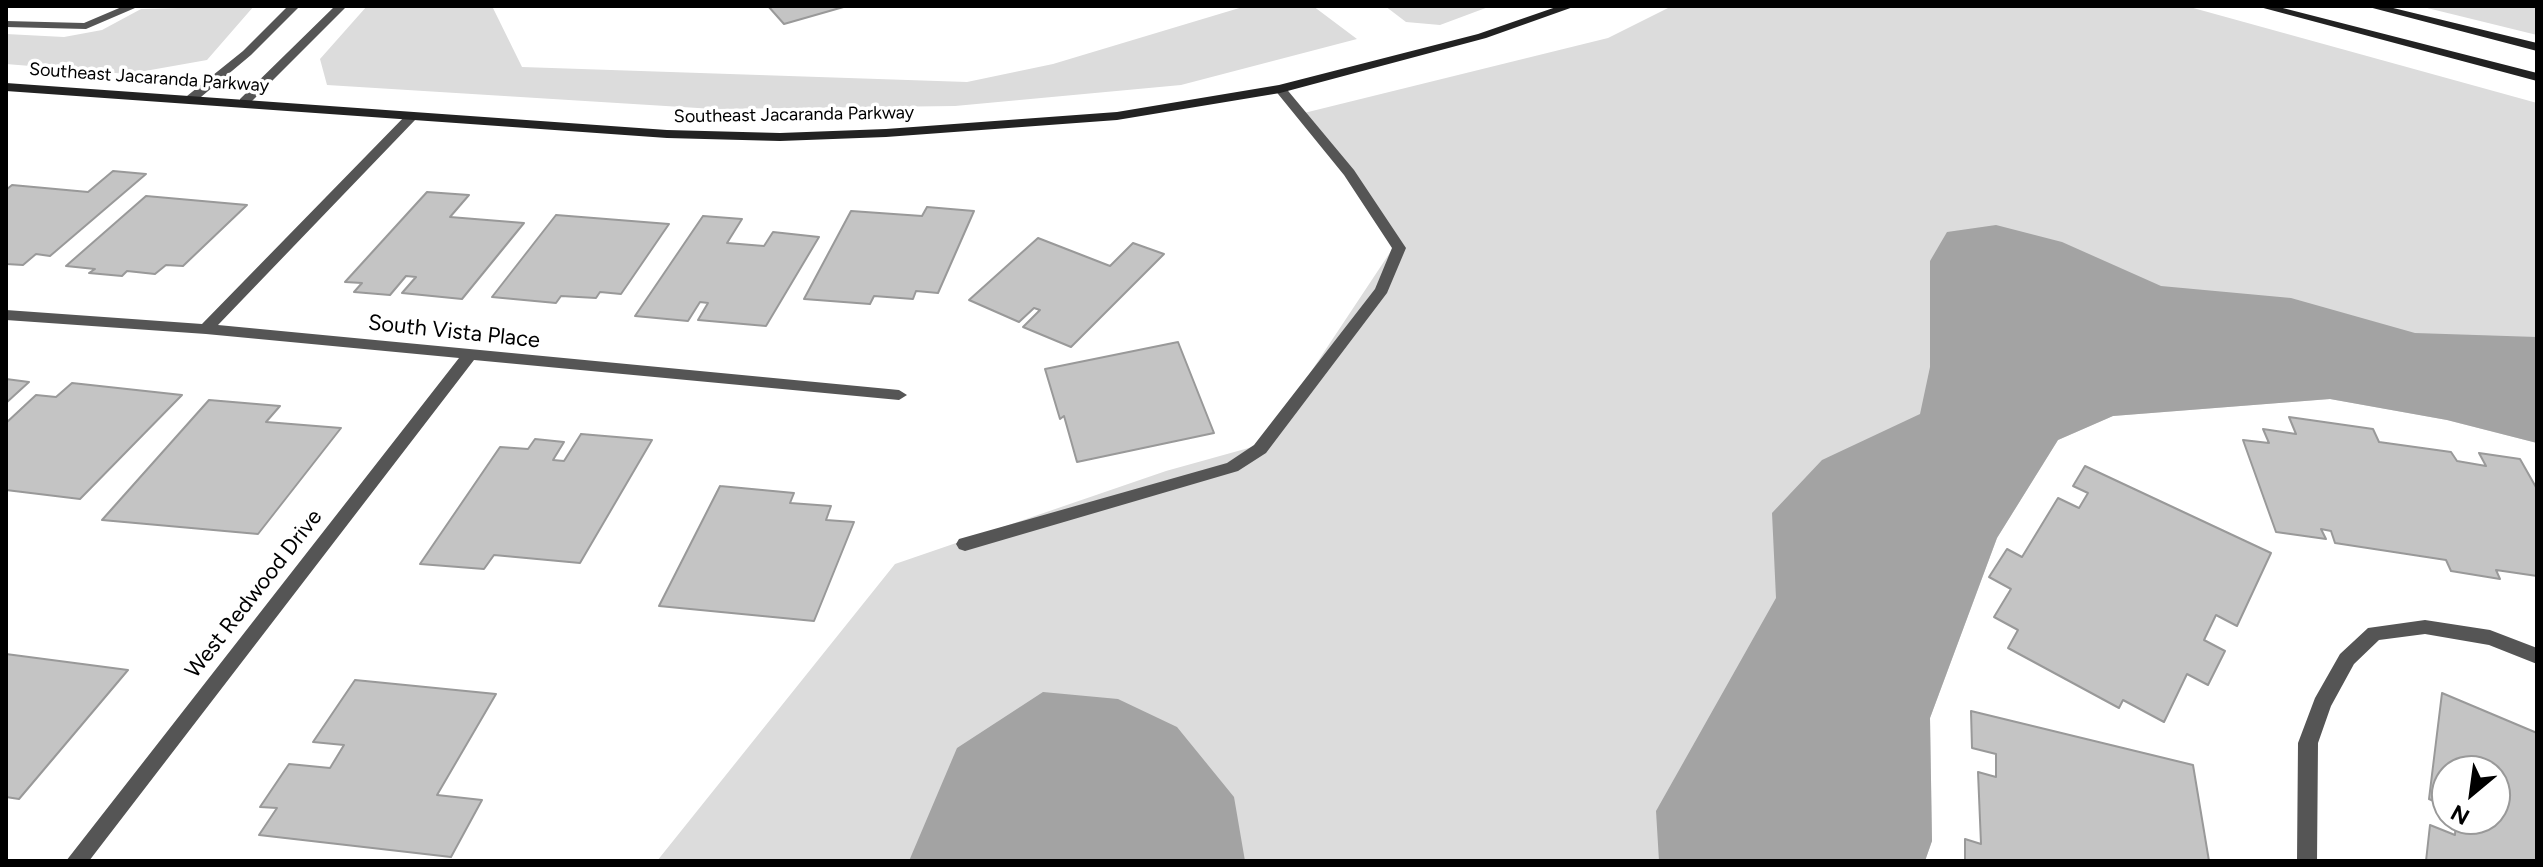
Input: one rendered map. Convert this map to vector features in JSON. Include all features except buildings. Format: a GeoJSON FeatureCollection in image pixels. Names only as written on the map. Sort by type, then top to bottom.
{"type":"FeatureCollection","features":[{"type":"Feature","properties":{"kind":"street"},"geometry":{"type":"LineString","coordinates":[[191,99],[247,53],[294,6]]}},
{"type":"Feature","properties":{"kind":"street"},"geometry":{"type":"LineString","coordinates":[[244,102],[341,6]]}},
{"type":"Feature","properties":{"kind":"street","name":"Southeast Jacaranda Parkway"},"geometry":{"type":"LineString","coordinates":[[6,87],[667,134],[856,134],[993,128],[1117,116],[1280,89],[1482,36],[1570,6]]}},
{"type":"Feature","properties":{"kind":"street"},"geometry":{"type":"LineString","coordinates":[[2262,6],[2537,77]]}},
{"type":"Feature","properties":{"kind":"street"},"geometry":{"type":"LineString","coordinates":[[2371,6],[2537,47]]}},
{"type":"Feature","properties":{"kind":"street"},"geometry":{"type":"LineString","coordinates":[[6,24],[86,26],[129,8]]}},
{"type":"Feature","properties":{"kind":"street"},"geometry":{"type":"LineString","coordinates":[[965,544],[1232,467],[1260,449],[1382,290],[1399,248],[1349,173],[1280,89]]}},
{"type":"Feature","properties":{"kind":"street"},"geometry":{"type":"LineString","coordinates":[[206,329],[412,116]]}},
{"type":"Feature","properties":{"kind":"street","name":"South Vista Place"},"geometry":{"type":"LineString","coordinates":[[6,315],[206,329],[899,395]]}},
{"type":"Feature","properties":{"kind":"street","name":"West Redwood Drive"},"geometry":{"type":"LineString","coordinates":[[76,861],[469,356]]}},
{"type":"Feature","properties":{"kind":"street"},"geometry":{"type":"LineString","coordinates":[[2307,861],[2308,743],[2322,704],[2347,659],[2374,633],[2425,627],[2490,638],[2537,656]]}},
{"type":"Feature","properties":{"kind":"shaded area"},"geometry":{"type":"Polygon","coordinates":[[[254,6],[207,60],[128,74],[6,64],[6,34],[64,37],[102,30],[141,9],[254,6]]]}},
{"type":"Feature","properties":{"kind":"shaded area"},"geometry":{"type":"Polygon","coordinates":[[[367,6],[492,6],[522,67],[967,82],[1053,64],[1246,6],[1313,6],[1357,39],[1181,85],[955,106],[714,109],[327,85],[320,59],[367,6]]]}},
{"type":"Feature","properties":{"kind":"shaded area"},"geometry":{"type":"Polygon","coordinates":[[[1385,6],[1491,6],[1440,25],[1406,22],[1385,6]]]}},
{"type":"Feature","properties":{"kind":"shaded area"},"geometry":{"type":"Polygon","coordinates":[[[1672,6],[2186,6],[2537,103],[2537,443],[2447,420],[2330,399],[2113,416],[2058,440],[1997,538],[1930,718],[1932,841],[1925,861],[657,861],[895,564],[1166,471],[1263,444],[1393,248],[1304,113],[1608,38],[1672,6]]]}},
{"type":"Feature","properties":{"kind":"shaded area"},"geometry":{"type":"Polygon","coordinates":[[[2419,6],[2537,7],[2537,35],[2419,6]]]}},
{"type":"Feature","properties":{"kind":"shaded area"},"geometry":{"type":"Polygon","coordinates":[[[1996,225],[2062,242],[2161,286],[2291,298],[2415,333],[2537,337],[2537,443],[2447,420],[2330,399],[2113,416],[2058,440],[1997,538],[1930,718],[1932,841],[1925,861],[1659,861],[1656,811],[1776,598],[1772,513],[1822,460],[1920,414],[1930,367],[1930,261],[1947,232],[1996,225]]]}},
{"type":"Feature","properties":{"kind":"shaded area"},"geometry":{"type":"Polygon","coordinates":[[[1043,692],[1118,699],[1177,727],[1234,797],[1245,861],[909,861],[957,748],[1043,692]]]}}]}
